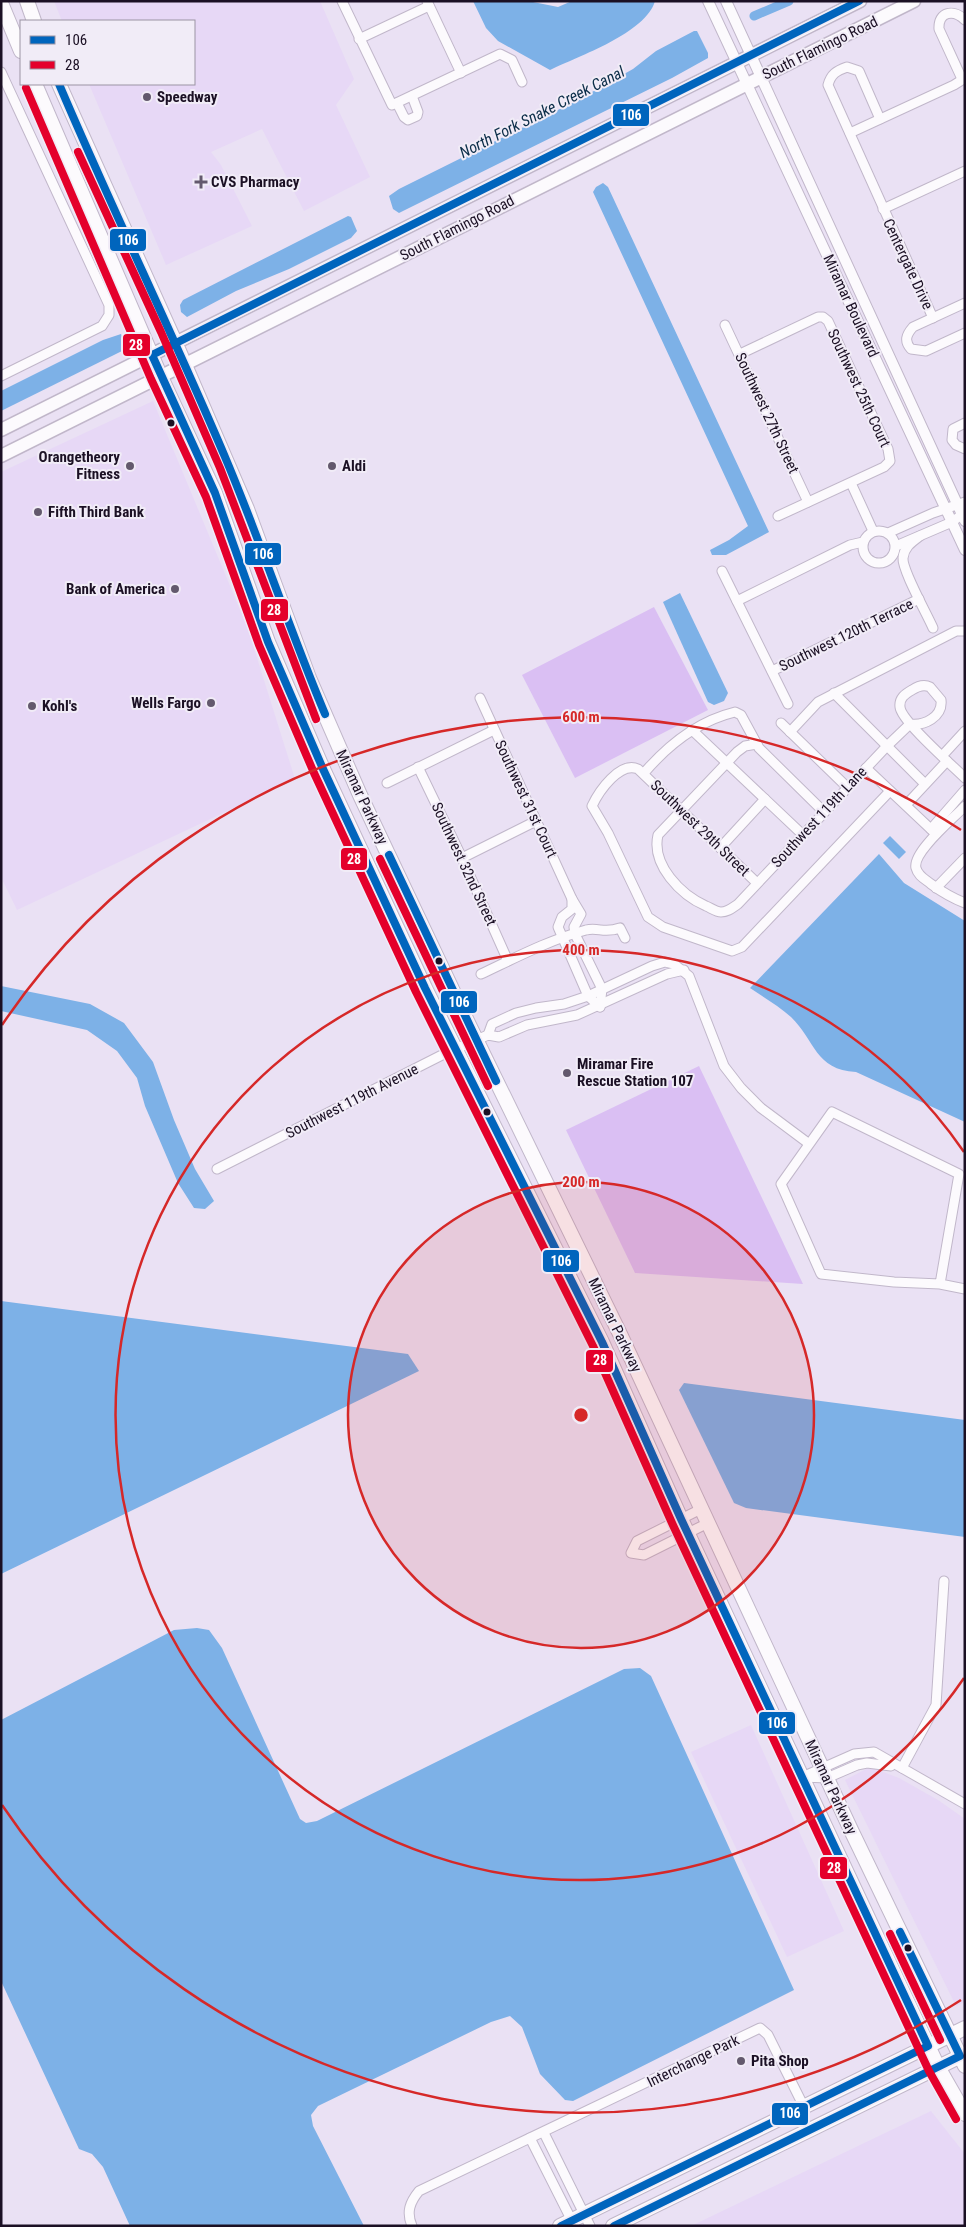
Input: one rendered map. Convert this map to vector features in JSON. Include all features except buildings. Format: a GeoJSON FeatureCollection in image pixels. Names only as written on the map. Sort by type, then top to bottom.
{"type":"FeatureCollection","features":[{"type":"Feature","properties":{"kind":"main road"},"geometry":{"type":"LineString","coordinates":[[27,1],[34,20]]}},
{"type":"Feature","properties":{"kind":"main road","name":"South Flamingo Road"},"geometry":{"type":"LineString","coordinates":[[1,430],[860,1]]}},
{"type":"Feature","properties":{"kind":"main road","name":"South Flamingo Road"},"geometry":{"type":"LineString","coordinates":[[1,456],[184,363],[914,1]]}},
{"type":"Feature","properties":{"kind":"main road"},"geometry":{"type":"LineString","coordinates":[[1,3],[20,50]]}},
{"type":"Feature","properties":{"kind":"main road","name":"Miramar Parkway"},"geometry":{"type":"LineString","coordinates":[[35,85],[160,375],[215,493],[268,642],[323,769],[455,1050],[598,1334],[681,1519],[928,2046],[965,2114]]}},
{"type":"Feature","properties":{"kind":"main road","name":"Miramar Parkway"},"geometry":{"type":"LineString","coordinates":[[60,85],[248,510],[309,678],[360,795],[482,1038],[824,1773],[949,2036],[963,2059]]}},
{"type":"Feature","properties":{"kind":"main road"},"geometry":{"type":"LineString","coordinates":[[576,2222],[965,2028]]}},
{"type":"Feature","properties":{"kind":"main road"},"geometry":{"type":"LineString","coordinates":[[613,2226],[938,2067],[963,2059]]}},
{"type":"Feature","properties":{"kind":"street"},"geometry":{"type":"LineString","coordinates":[[342,1],[394,104],[408,120],[417,116],[418,112],[412,96]]}},
{"type":"Feature","properties":{"kind":"street","name":"Miramar Boulevard"},"geometry":{"type":"LineString","coordinates":[[708,1],[965,550]]}},
{"type":"Feature","properties":{"kind":"street","name":"Miramar Boulevard"},"geometry":{"type":"LineString","coordinates":[[726,1],[963,511]]}},
{"type":"Feature","properties":{"kind":"street"},"geometry":{"type":"LineString","coordinates":[[360,39],[428,4],[461,73]]}},
{"type":"Feature","properties":{"kind":"street"},"geometry":{"type":"LineString","coordinates":[[850,133],[964,78],[939,29],[939,24],[944,14],[948,12],[958,14],[965,20]]}},
{"type":"Feature","properties":{"kind":"street"},"geometry":{"type":"LineString","coordinates":[[394,104],[500,54],[512,60],[522,82]]}},
{"type":"Feature","properties":{"kind":"street","name":"Centergate Drive"},"geometry":{"type":"LineString","coordinates":[[880,119],[859,71],[847,67],[836,71],[830,77],[828,85],[932,318]]}},
{"type":"Feature","properties":{"kind":"street"},"geometry":{"type":"LineString","coordinates":[[1,72],[109,305],[109,315],[102,326],[1,376]]}},
{"type":"Feature","properties":{"kind":"street","name":"Centergate Drive"},"geometry":{"type":"LineString","coordinates":[[882,209],[965,171]]}},
{"type":"Feature","properties":{"kind":"street"},"geometry":{"type":"LineString","coordinates":[[965,303],[913,327],[907,334],[908,345],[911,349],[926,351],[965,333]]}},
{"type":"Feature","properties":{"kind":"street","name":"Southwest 25th Court"},"geometry":{"type":"LineString","coordinates":[[740,354],[818,317],[823,317],[828,321],[888,449],[890,461],[884,467],[851,482]]}},
{"type":"Feature","properties":{"kind":"street","name":"Southwest 27th Street"},"geometry":{"type":"LineString","coordinates":[[725,324],[808,502]]}},
{"type":"Feature","properties":{"kind":"street"},"geometry":{"type":"LineString","coordinates":[[965,423],[953,429],[952,434],[952,440],[956,445],[965,449]]}},
{"type":"Feature","properties":{"kind":"street"},"geometry":{"type":"LineString","coordinates":[[778,516],[851,482],[874,531]]}},
{"type":"Feature","properties":{"kind":"street"},"geometry":{"type":"LineString","coordinates":[[888,533],[895,541],[896,546],[892,556],[884,563],[874,563],[863,552],[863,542],[874,531],[888,533],[946,509],[963,511]]}},
{"type":"Feature","properties":{"kind":"street"},"geometry":{"type":"LineString","coordinates":[[896,546],[952,522],[963,511]]}},
{"type":"Feature","properties":{"kind":"street"},"geometry":{"type":"LineString","coordinates":[[903,564],[908,545],[920,536]]}},
{"type":"Feature","properties":{"kind":"street"},"geometry":{"type":"LineString","coordinates":[[737,601],[850,545],[863,542]]}},
{"type":"Feature","properties":{"kind":"street"},"geometry":{"type":"LineString","coordinates":[[892,556],[903,564],[933,628]]}},
{"type":"Feature","properties":{"kind":"street"},"geometry":{"type":"LineString","coordinates":[[722,571],[788,704]]}},
{"type":"Feature","properties":{"kind":"street","name":"Southwest 120th Terrace"},"geometry":{"type":"LineString","coordinates":[[772,671],[919,599]]}},
{"type":"Feature","properties":{"kind":"street"},"geometry":{"type":"LineString","coordinates":[[790,732],[818,702],[956,631],[964,631]]}},
{"type":"Feature","properties":{"kind":"street"},"geometry":{"type":"LineString","coordinates":[[910,724],[919,726],[928,722],[940,709],[941,700],[930,686],[918,686],[904,695],[901,700],[900,710],[910,724],[965,778]]}},
{"type":"Feature","properties":{"kind":"street"},"geometry":{"type":"LineString","coordinates":[[834,693],[925,784]]}},
{"type":"Feature","properties":{"kind":"street","name":"Southwest 31st Court"},"geometry":{"type":"LineString","coordinates":[[480,698],[572,899],[581,914],[574,927],[575,934]]}},
{"type":"Feature","properties":{"kind":"street"},"geometry":{"type":"LineString","coordinates":[[824,812],[757,744],[741,715],[735,712],[692,730],[674,742],[644,773],[633,766],[624,769],[600,791],[592,806],[608,833],[648,917],[663,927],[732,951],[742,947],[890,791]]}},
{"type":"Feature","properties":{"kind":"street"},"geometry":{"type":"LineString","coordinates":[[781,723],[847,788]]}},
{"type":"Feature","properties":{"kind":"street","name":"Southwest 119th Lane"},"geometry":{"type":"LineString","coordinates":[[681,810],[658,835],[655,845],[664,867],[677,887],[693,900],[719,912],[729,910],[910,724]]}},
{"type":"Feature","properties":{"kind":"street"},"geometry":{"type":"LineString","coordinates":[[387,783],[494,730]]}},
{"type":"Feature","properties":{"kind":"street"},"geometry":{"type":"LineString","coordinates":[[692,730],[803,835]]}},
{"type":"Feature","properties":{"kind":"street"},"geometry":{"type":"LineString","coordinates":[[906,806],[965,731]]}},
{"type":"Feature","properties":{"kind":"street"},"geometry":{"type":"LineString","coordinates":[[681,810],[745,746],[757,744]]}},
{"type":"Feature","properties":{"kind":"street","name":"Southwest 32nd Street"},"geometry":{"type":"LineString","coordinates":[[418,767],[462,858],[508,961]]}},
{"type":"Feature","properties":{"kind":"street"},"geometry":{"type":"LineString","coordinates":[[866,768],[933,832]]}},
{"type":"Feature","properties":{"kind":"street","name":"Southwest 29th Street"},"geometry":{"type":"LineString","coordinates":[[644,773],[757,883]]}},
{"type":"Feature","properties":{"kind":"street"},"geometry":{"type":"LineString","coordinates":[[965,790],[933,832],[917,858],[916,866],[919,875],[936,888],[948,896],[965,903]]}},
{"type":"Feature","properties":{"kind":"street"},"geometry":{"type":"LineString","coordinates":[[720,848],[765,799]]}},
{"type":"Feature","properties":{"kind":"street"},"geometry":{"type":"LineString","coordinates":[[933,832],[965,806]]}},
{"type":"Feature","properties":{"kind":"street"},"geometry":{"type":"LineString","coordinates":[[462,858],[536,821]]}},
{"type":"Feature","properties":{"kind":"street"},"geometry":{"type":"LineString","coordinates":[[936,888],[961,868],[965,858]]}},
{"type":"Feature","properties":{"kind":"street"},"geometry":{"type":"LineString","coordinates":[[572,899],[572,909],[558,922],[562,938],[588,996],[600,1006]]}},
{"type":"Feature","properties":{"kind":"street"},"geometry":{"type":"LineString","coordinates":[[481,974],[562,938],[594,929],[610,932],[620,928],[625,938]]}},
{"type":"Feature","properties":{"kind":"street"},"geometry":{"type":"LineString","coordinates":[[575,934],[602,989],[600,1006]]}},
{"type":"Feature","properties":{"kind":"street","name":"Southwest 119th Avenue"},"geometry":{"type":"LineString","coordinates":[[482,1038],[492,1024],[516,1013],[564,1004],[588,996],[642,970],[665,962],[674,964],[684,970]]}},
{"type":"Feature","properties":{"kind":"street"},"geometry":{"type":"LineString","coordinates":[[642,970],[648,983]]}},
{"type":"Feature","properties":{"kind":"street"},"geometry":{"type":"LineString","coordinates":[[684,970],[692,984],[724,1066],[741,1088],[761,1108],[808,1143]]}},
{"type":"Feature","properties":{"kind":"street","name":"Southwest 119th Avenue"},"geometry":{"type":"LineString","coordinates":[[217,1170],[482,1038],[499,1038],[527,1025],[566,1019],[600,1006],[648,983],[684,970]]}},
{"type":"Feature","properties":{"kind":"street"},"geometry":{"type":"LineString","coordinates":[[940,1284],[959,1174],[832,1112],[808,1143],[781,1184],[821,1274],[940,1284],[965,1289]]}},
{"type":"Feature","properties":{"kind":"street"},"geometry":{"type":"LineString","coordinates":[[701,1509],[637,1541],[631,1553],[644,1555],[708,1523]]}},
{"type":"Feature","properties":{"kind":"street"},"geometry":{"type":"LineString","coordinates":[[902,1768],[936,1705],[944,1581]]}},
{"type":"Feature","properties":{"kind":"street"},"geometry":{"type":"LineString","coordinates":[[802,1777],[824,1773],[854,1754],[874,1752],[965,1804]]}},
{"type":"Feature","properties":{"kind":"street","name":"Interchange Park"},"geometry":{"type":"LineString","coordinates":[[412,2226],[409,2218],[410,2202],[419,2191],[544,2133],[760,2028],[768,2035],[804,2107]]}},
{"type":"Feature","properties":{"kind":"street"},"geometry":{"type":"LineString","coordinates":[[544,2133],[576,2222]]}},
{"type":"Feature","properties":{"kind":"street"},"geometry":{"type":"LineString","coordinates":[[530,2138],[576,2222]]}},
{"type":"Feature","properties":{"kind":"shaded area"},"geometry":{"type":"Polygon","coordinates":[[[54,1],[320,1],[354,79],[336,105],[370,177],[304,211],[262,129],[211,152],[221,165],[252,226],[166,265],[89,85],[195,85],[195,20],[62,20],[54,1]]]}},
{"type":"Feature","properties":{"kind":"shaded area"},"geometry":{"type":"Polygon","coordinates":[[[153,401],[248,629],[295,779],[17,910],[1,877],[1,472],[153,401]]]}},
{"type":"Feature","properties":{"kind":"shaded area"},"geometry":{"type":"Polygon","coordinates":[[[654,607],[708,710],[575,778],[522,675],[654,607]]]}},
{"type":"Feature","properties":{"kind":"shaded area"},"geometry":{"type":"Polygon","coordinates":[[[699,1066],[803,1284],[635,1273],[566,1130],[699,1066]]]}},
{"type":"Feature","properties":{"kind":"shaded area"},"geometry":{"type":"Polygon","coordinates":[[[751,1725],[844,1931],[787,1957],[691,1752],[751,1725]]]}},
{"type":"Feature","properties":{"kind":"shaded area"},"geometry":{"type":"Polygon","coordinates":[[[870,1767],[899,1778],[938,1800],[965,1819],[965,2002],[956,2006],[845,1780],[870,1767]]]}},
{"type":"Feature","properties":{"kind":"shaded area"},"geometry":{"type":"Polygon","coordinates":[[[931,2111],[965,2154],[965,2226],[691,2226],[931,2111]]]}},
{"type":"Feature","properties":{"kind":"water"},"geometry":{"type":"Polygon","coordinates":[[[473,1],[528,1],[558,7],[572,1],[655,1],[649,13],[625,33],[594,50],[550,70],[498,41],[486,28],[473,1]]]}},
{"type":"Feature","properties":{"kind":"water"},"geometry":{"type":"Polygon","coordinates":[[[697,31],[708,53],[708,58],[672,78],[399,213],[393,209],[389,196],[399,189],[576,101],[633,69],[656,51],[697,31]]]}},
{"type":"Feature","properties":{"kind":"water"},"geometry":{"type":"Polygon","coordinates":[[[603,183],[608,187],[769,532],[726,555],[712,555],[710,550],[729,540],[748,526],[593,192],[596,187],[603,183]]]}},
{"type":"Feature","properties":{"kind":"water"},"geometry":{"type":"Polygon","coordinates":[[[348,216],[351,217],[357,231],[351,238],[289,269],[236,291],[187,317],[181,312],[180,305],[183,300],[348,216]]]}},
{"type":"Feature","properties":{"kind":"water"},"geometry":{"type":"Polygon","coordinates":[[[121,334],[125,345],[122,351],[1,411],[1,391],[103,340],[121,334]]]}},
{"type":"Feature","properties":{"kind":"water"},"geometry":{"type":"Polygon","coordinates":[[[680,593],[728,693],[724,701],[714,705],[708,702],[663,602],[680,593]]]}},
{"type":"Feature","properties":{"kind":"water"},"geometry":{"type":"Polygon","coordinates":[[[890,836],[906,852],[899,859],[883,843],[890,836]]]}},
{"type":"Feature","properties":{"kind":"water"},"geometry":{"type":"Polygon","coordinates":[[[879,854],[904,883],[965,921],[965,1122],[856,1072],[832,1066],[817,1052],[791,1017],[750,988],[879,854]]]}},
{"type":"Feature","properties":{"kind":"water"},"geometry":{"type":"Polygon","coordinates":[[[1,986],[90,1004],[124,1023],[153,1062],[174,1120],[195,1169],[214,1201],[205,1209],[194,1208],[178,1183],[145,1106],[137,1078],[117,1051],[87,1030],[1,1011],[1,986]]]}},
{"type":"Feature","properties":{"kind":"water"},"geometry":{"type":"Polygon","coordinates":[[[1,1301],[408,1354],[419,1371],[1,1574],[1,1301]]]}},
{"type":"Feature","properties":{"kind":"water"},"geometry":{"type":"Polygon","coordinates":[[[684,1383],[965,1420],[965,1537],[746,1508],[734,1503],[679,1390],[684,1383]]]}},
{"type":"Feature","properties":{"kind":"water"},"geometry":{"type":"Polygon","coordinates":[[[197,1628],[209,1630],[222,1648],[300,1819],[306,1823],[317,1821],[624,1669],[640,1668],[651,1676],[794,1990],[573,2101],[565,2100],[540,2074],[522,2027],[510,2016],[491,2022],[318,2106],[311,2115],[313,2126],[364,2226],[130,2226],[103,2167],[92,2154],[79,2149],[1,1981],[1,1720],[174,1630],[197,1628]]]}},
{"type":"Feature","properties":{"kind":"waterway","name":"North Fork Snake Creek Canal"},"geometry":{"type":"LineString","coordinates":[[754,16],[789,1]]}},
{"type":"Feature","properties":{"kind":"transit line","name":"106"},"geometry":{"type":"LineString","coordinates":[[561,2226],[928,2046],[681,1519],[602,1342],[425,988],[323,769],[268,642],[215,493],[152,355],[859,1]]}},
{"type":"Feature","properties":{"kind":"transit line","name":"106"},"geometry":{"type":"LineString","coordinates":[[59,85],[225,457],[325,714]]}},
{"type":"Feature","properties":{"kind":"transit line","name":"28"},"geometry":{"type":"LineString","coordinates":[[26,88],[151,379],[206,497],[259,645],[314,773],[416,992],[593,1346],[672,1523],[929,2071],[956,2119]]}},
{"type":"Feature","properties":{"kind":"transit line","name":"28"},"geometry":{"type":"LineString","coordinates":[[78,152],[161,332],[220,468],[316,719]]}},
{"type":"Feature","properties":{"kind":"transit line","name":"106"},"geometry":{"type":"LineString","coordinates":[[389,855],[496,1081]]}},
{"type":"Feature","properties":{"kind":"transit line","name":"28"},"geometry":{"type":"LineString","coordinates":[[380,859],[488,1086]]}},
{"type":"Feature","properties":{"kind":"transit line","name":"106"},"geometry":{"type":"LineString","coordinates":[[614,2226],[960,2056],[900,1932]]}},
{"type":"Feature","properties":{"kind":"transit line","name":"28"},"geometry":{"type":"LineString","coordinates":[[890,1934],[940,2040]]}},
{"type":"Feature","properties":{"kind":"place","name":"Speedway"},"geometry":{"type":"Point","coordinates":[147,97]}},
{"type":"Feature","properties":{"kind":"place","name":"CVS Pharmacy"},"geometry":{"type":"Point","coordinates":[201,182]}},
{"type":"Feature","properties":{"kind":"place","name":"Orangetheory Fitness"},"geometry":{"type":"Point","coordinates":[130,466]}},
{"type":"Feature","properties":{"kind":"place","name":"Aldi"},"geometry":{"type":"Point","coordinates":[332,466]}},
{"type":"Feature","properties":{"kind":"place","name":"Fifth Third Bank"},"geometry":{"type":"Point","coordinates":[38,512]}},
{"type":"Feature","properties":{"kind":"place","name":"Bank of America"},"geometry":{"type":"Point","coordinates":[175,589]}},
{"type":"Feature","properties":{"kind":"place","name":"Wells Fargo"},"geometry":{"type":"Point","coordinates":[211,703]}},
{"type":"Feature","properties":{"kind":"place","name":"Kohl's"},"geometry":{"type":"Point","coordinates":[32,706]}},
{"type":"Feature","properties":{"kind":"place","name":"Miramar Fire Rescue Station 107"},"geometry":{"type":"Point","coordinates":[567,1073]}},
{"type":"Feature","properties":{"kind":"place","name":"Pita Shop"},"geometry":{"type":"Point","coordinates":[741,2061]}}]}
